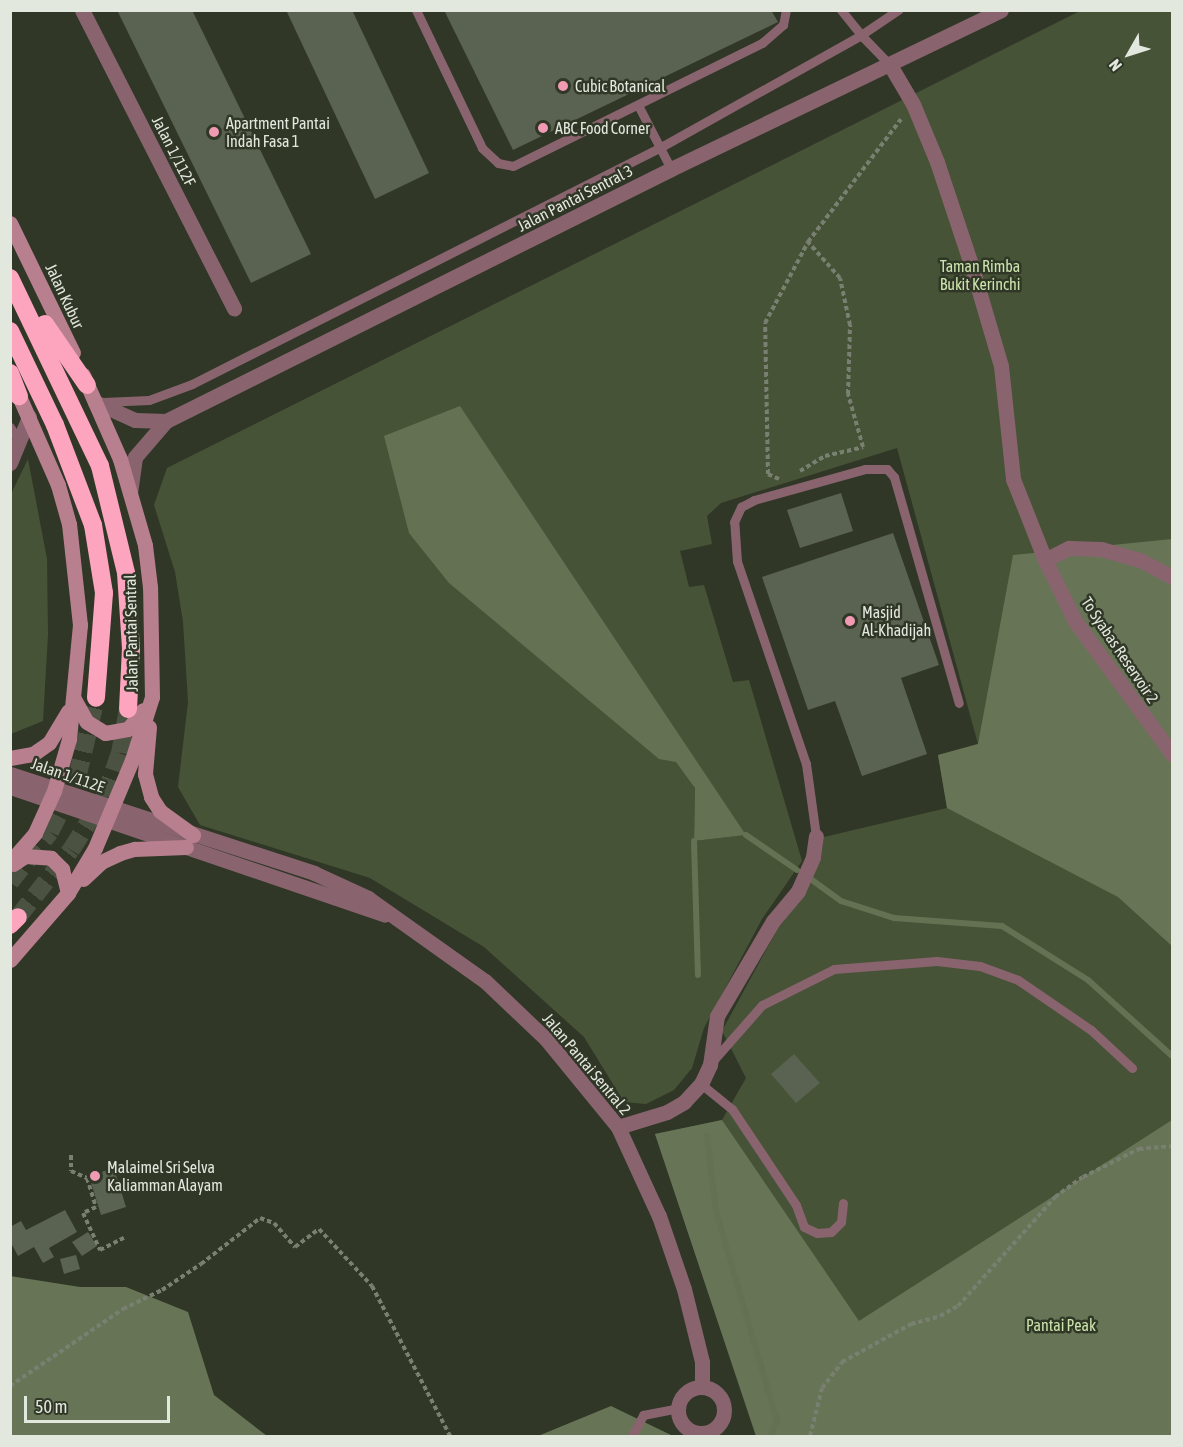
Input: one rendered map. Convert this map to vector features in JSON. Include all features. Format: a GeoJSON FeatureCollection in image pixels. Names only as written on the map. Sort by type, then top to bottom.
{"type":"FeatureCollection","features":[{"type":"Feature","properties":{"kind":"highway"},"geometry":{"type":"LineString","coordinates":[[10,269],[87,385]]}},
{"type":"Feature","properties":{"kind":"highway"},"geometry":{"type":"LineString","coordinates":[[10,278],[100,466],[126,573],[131,648],[128,709]]}},
{"type":"Feature","properties":{"kind":"highway"},"geometry":{"type":"LineString","coordinates":[[10,332],[55,425],[93,525],[104,594],[96,698]]}},
{"type":"Feature","properties":{"kind":"highway"},"geometry":{"type":"LineString","coordinates":[[10,373],[19,396]]}},
{"type":"Feature","properties":{"kind":"main road","name":"Jalan Kubur"},"geometry":{"type":"LineString","coordinates":[[10,223],[87,385]]}},
{"type":"Feature","properties":{"kind":"main road"},"geometry":{"type":"LineString","coordinates":[[10,379],[58,485],[71,536],[80,625],[69,739],[52,796],[34,833],[10,864]]}},
{"type":"Feature","properties":{"kind":"main road","name":"Jalan Pantai Sentral"},"geometry":{"type":"LineString","coordinates":[[10,960],[68,894],[111,815],[152,697],[150,587],[145,545],[130,493],[87,385]]}},
{"type":"Feature","properties":{"kind":"main road"},"geometry":{"type":"LineString","coordinates":[[74,698],[87,722],[97,729],[113,733],[134,725],[152,697]]}},
{"type":"Feature","properties":{"kind":"main road"},"geometry":{"type":"LineString","coordinates":[[152,697],[145,774],[151,797],[160,811],[190,841]]}},
{"type":"Feature","properties":{"kind":"main road"},"geometry":{"type":"LineString","coordinates":[[10,758],[33,754],[49,743],[74,698]]}},
{"type":"Feature","properties":{"kind":"main road"},"geometry":{"type":"LineString","coordinates":[[68,894],[101,862],[120,853],[190,841]]}},
{"type":"Feature","properties":{"kind":"main road"},"geometry":{"type":"LineString","coordinates":[[10,864],[25,856],[51,858],[62,869],[68,894]]}},
{"type":"Feature","properties":{"kind":"street","name":"Jalan 1/112F"},"geometry":{"type":"LineString","coordinates":[[82,10],[234,308]]}},
{"type":"Feature","properties":{"kind":"street","name":"Jalan Pantai Sentral 3"},"geometry":{"type":"LineString","coordinates":[[130,493],[135,458],[166,421],[671,169],[1001,10]]}},
{"type":"Feature","properties":{"kind":"street","name":"To Syabas Reservoir 2"},"geometry":{"type":"LineString","coordinates":[[890,65],[913,104],[937,162],[971,264],[1001,366],[1013,479],[1046,560],[1075,621],[1173,754]]}},
{"type":"Feature","properties":{"kind":"street","name":"Jalan Pantai Sentral 3"},"geometry":{"type":"LineString","coordinates":[[95,402],[135,420],[166,421]]}},
{"type":"Feature","properties":{"kind":"street"},"geometry":{"type":"LineString","coordinates":[[10,463],[29,417]]}},
{"type":"Feature","properties":{"kind":"street"},"geometry":{"type":"LineString","coordinates":[[1046,560],[1069,548],[1101,549],[1140,560],[1173,577]]}},
{"type":"Feature","properties":{"kind":"street","name":"Jalan 1/112E"},"geometry":{"type":"LineString","coordinates":[[10,774],[52,796]]}},
{"type":"Feature","properties":{"kind":"street","name":"Jalan 1/112E"},"geometry":{"type":"LineString","coordinates":[[10,787],[52,796],[111,815]]}},
{"type":"Feature","properties":{"kind":"street","name":"Jalan Pantai Sentral 2"},"geometry":{"type":"LineString","coordinates":[[111,815],[190,841],[399,919],[485,981],[546,1039],[618,1127],[659,1216],[684,1289],[702,1362],[702,1387]]}},
{"type":"Feature","properties":{"kind":"street"},"geometry":{"type":"LineString","coordinates":[[618,1127],[667,1112],[684,1102],[700,1084],[710,1065],[717,1016],[773,921],[798,891],[813,857],[816,836]]}},
{"type":"Feature","properties":{"kind":"street"},"geometry":{"type":"LineString","coordinates":[[702,1387],[720,1396],[724,1409],[721,1422],[712,1434],[691,1430],[681,1421],[678,1408],[686,1392],[702,1387]]}},
{"type":"Feature","properties":{"kind":"lane"},"geometry":{"type":"LineString","coordinates":[[416,10],[482,148],[498,163],[513,166],[762,43],[783,26],[786,10]]}},
{"type":"Feature","properties":{"kind":"lane"},"geometry":{"type":"LineString","coordinates":[[841,10],[890,65]]}},
{"type":"Feature","properties":{"kind":"lane"},"geometry":{"type":"LineString","coordinates":[[95,402],[149,400],[192,384],[661,147],[861,35],[898,10]]}},
{"type":"Feature","properties":{"kind":"lane"},"geometry":{"type":"LineString","coordinates":[[638,105],[671,169]]}},
{"type":"Feature","properties":{"kind":"lane"},"geometry":{"type":"LineString","coordinates":[[10,427],[20,442]]}},
{"type":"Feature","properties":{"kind":"lane"},"geometry":{"type":"LineString","coordinates":[[816,836],[806,764],[737,561],[734,522],[741,507],[754,500],[865,469],[887,469],[894,477],[959,704]]}},
{"type":"Feature","properties":{"kind":"lane"},"geometry":{"type":"LineString","coordinates":[[710,1065],[762,1005],[834,969],[937,961],[980,966],[1018,980],[1091,1030],[1132,1068]]}},
{"type":"Feature","properties":{"kind":"lane"},"geometry":{"type":"LineString","coordinates":[[700,1084],[732,1110],[796,1205],[804,1227],[817,1233],[831,1232],[841,1222],[843,1203]]}},
{"type":"Feature","properties":{"kind":"lane"},"geometry":{"type":"LineString","coordinates":[[632,1437],[643,1414],[678,1408]]}},
{"type":"Feature","properties":{"kind":"path"},"geometry":{"type":"LineString","coordinates":[[788,476],[778,479],[768,474],[765,323],[808,242],[913,104]]}},
{"type":"Feature","properties":{"kind":"path"},"geometry":{"type":"LineString","coordinates":[[798,472],[825,456],[863,447],[848,394],[850,325],[840,278],[808,242]]}},
{"type":"Feature","properties":{"kind":"path"},"geometry":{"type":"LineString","coordinates":[[810,1437],[822,1388],[842,1362],[911,1324],[940,1316],[958,1306],[1056,1197],[1083,1177],[1139,1149],[1172,1145]]}},
{"type":"Feature","properties":{"kind":"path"},"geometry":{"type":"LineString","coordinates":[[71,1155],[71,1171],[87,1178],[96,1207],[83,1213],[100,1250],[125,1237]]}},
{"type":"Feature","properties":{"kind":"path"},"geometry":{"type":"LineString","coordinates":[[10,1386],[123,1309],[162,1290],[201,1264],[260,1218],[274,1223],[295,1247],[319,1229],[372,1286],[450,1437]]}},
{"type":"Feature","properties":{"kind":"green space","name":"Taman Rimba Bukit Kerinchi"},"geometry":{"type":"Polygon","coordinates":[[[1080,11],[1172,11],[1172,1436],[756,1436],[655,1134],[722,1120],[746,1078],[722,1031],[778,928],[803,896],[821,858],[824,837],[947,808],[938,755],[978,744],[897,448],[721,503],[707,516],[712,544],[680,551],[689,587],[704,585],[733,682],[749,680],[802,861],[762,919],[704,1028],[692,1068],[674,1090],[646,1104],[624,1102],[584,1037],[484,947],[370,878],[200,825],[178,787],[188,702],[183,622],[175,572],[154,505],[167,468],[1080,11]],[[460,407],[695,788],[694,841],[745,834],[460,407]]]}},
{"type":"Feature","properties":{"kind":"green space"},"geometry":{"type":"Polygon","coordinates":[[[28,459],[47,559],[48,635],[43,721],[11,734],[11,494],[28,459]]]}},
{"type":"Feature","properties":{"kind":"green space"},"geometry":{"type":"Polygon","coordinates":[[[1172,539],[1172,946],[1118,897],[947,808],[938,755],[978,744],[1013,555],[1172,539]]]}},
{"type":"Feature","properties":{"kind":"green space","name":"Pantai Peak"},"geometry":{"type":"Polygon","coordinates":[[[722,1120],[859,1321],[1172,1120],[1172,1436],[756,1436],[655,1134],[722,1120]]]}},
{"type":"Feature","properties":{"kind":"green space"},"geometry":{"type":"Polygon","coordinates":[[[10,1276],[80,1287],[126,1287],[188,1312],[214,1395],[267,1436],[11,1436],[10,1276]]]}},
{"type":"Feature","properties":{"kind":"green space"},"geometry":{"type":"Polygon","coordinates":[[[611,1406],[673,1436],[538,1436],[611,1406]]]}},
{"type":"Feature","properties":{"kind":"shaded area"},"geometry":{"type":"Polygon","coordinates":[[[460,406],[746,835],[694,841],[695,788],[676,762],[659,759],[449,583],[409,533],[384,436],[460,406]]]}},
{"type":"Feature","properties":{"kind":"building","name":"Apartment Pantai Indah Fasa 1"},"geometry":{"type":"Polygon","coordinates":[[[117,10],[192,10],[311,254],[251,283],[117,10]]]}},
{"type":"Feature","properties":{"kind":"building","name":"Apartment Pantai Indah Fasa 1"},"geometry":{"type":"Polygon","coordinates":[[[286,10],[352,10],[429,173],[375,199],[286,10]]]}},
{"type":"Feature","properties":{"kind":"building","name":"Cubic Botanical"},"geometry":{"type":"Polygon","coordinates":[[[444,10],[771,10],[778,22],[513,150],[444,10]]]}},
{"type":"Feature","properties":{"kind":"building"},"geometry":{"type":"Polygon","coordinates":[[[841,493],[853,531],[800,548],[787,510],[841,493]]]}},
{"type":"Feature","properties":{"kind":"building","name":"Masjid Al-Khadijah"},"geometry":{"type":"Polygon","coordinates":[[[893,533],[939,665],[901,678],[927,754],[862,776],[835,701],[808,710],[762,577],[893,533]]]}},
{"type":"Feature","properties":{"kind":"building"},"geometry":{"type":"Polygon","coordinates":[[[794,1054],[820,1083],[796,1103],[771,1074],[794,1054]]]}},
{"type":"Feature","properties":{"kind":"building"},"geometry":{"type":"Polygon","coordinates":[[[114,1168],[126,1207],[101,1215],[89,1176],[114,1168]]]}},
{"type":"Feature","properties":{"kind":"building"},"geometry":{"type":"Polygon","coordinates":[[[65,1210],[77,1232],[49,1248],[54,1257],[43,1263],[34,1247],[18,1256],[10,1241],[10,1227],[21,1221],[26,1230],[65,1210]]]}},
{"type":"Feature","properties":{"kind":"building"},"geometry":{"type":"Polygon","coordinates":[[[88,1232],[97,1246],[82,1256],[72,1242],[88,1232]]]}},
{"type":"Feature","properties":{"kind":"building"},"geometry":{"type":"Polygon","coordinates":[[[76,1255],[80,1269],[64,1274],[60,1259],[76,1255]]]}},
{"type":"Feature","properties":{"kind":"waterway"},"geometry":{"type":"LineString","coordinates":[[746,835],[797,870]]}},
{"type":"Feature","properties":{"kind":"waterway"},"geometry":{"type":"LineString","coordinates":[[694,841],[698,975]]}},
{"type":"Feature","properties":{"kind":"waterway"},"geometry":{"type":"LineString","coordinates":[[812,880],[841,901],[894,918],[1002,926],[1088,980],[1172,1056]]}},
{"type":"Feature","properties":{"kind":"waterway"},"geometry":{"type":"LineString","coordinates":[[707,1136],[716,1211],[777,1421],[771,1436]]}},
{"type":"Feature","properties":{"kind":"tunnel"},"geometry":{"type":"LineString","coordinates":[[10,882],[50,832],[77,778],[96,698]]}},
{"type":"Feature","properties":{"kind":"tunnel"},"geometry":{"type":"LineString","coordinates":[[18,917],[71,850],[105,796],[120,753],[128,709]]}},
{"type":"Feature","properties":{"kind":"place","name":"Cubic Botanical"},"geometry":{"type":"Point","coordinates":[563,86]}},
{"type":"Feature","properties":{"kind":"place","name":"ABC Food Corner"},"geometry":{"type":"Point","coordinates":[543,128]}},
{"type":"Feature","properties":{"kind":"place","name":"Apartment Pantai Indah Fasa 1"},"geometry":{"type":"Point","coordinates":[214,132]}},
{"type":"Feature","properties":{"kind":"place","name":"Masjid Al-Khadijah"},"geometry":{"type":"Point","coordinates":[850,621]}},
{"type":"Feature","properties":{"kind":"place","name":"Malaimel Sri Selva Kaliamman Alayam"},"geometry":{"type":"Point","coordinates":[95,1176]}}]}
